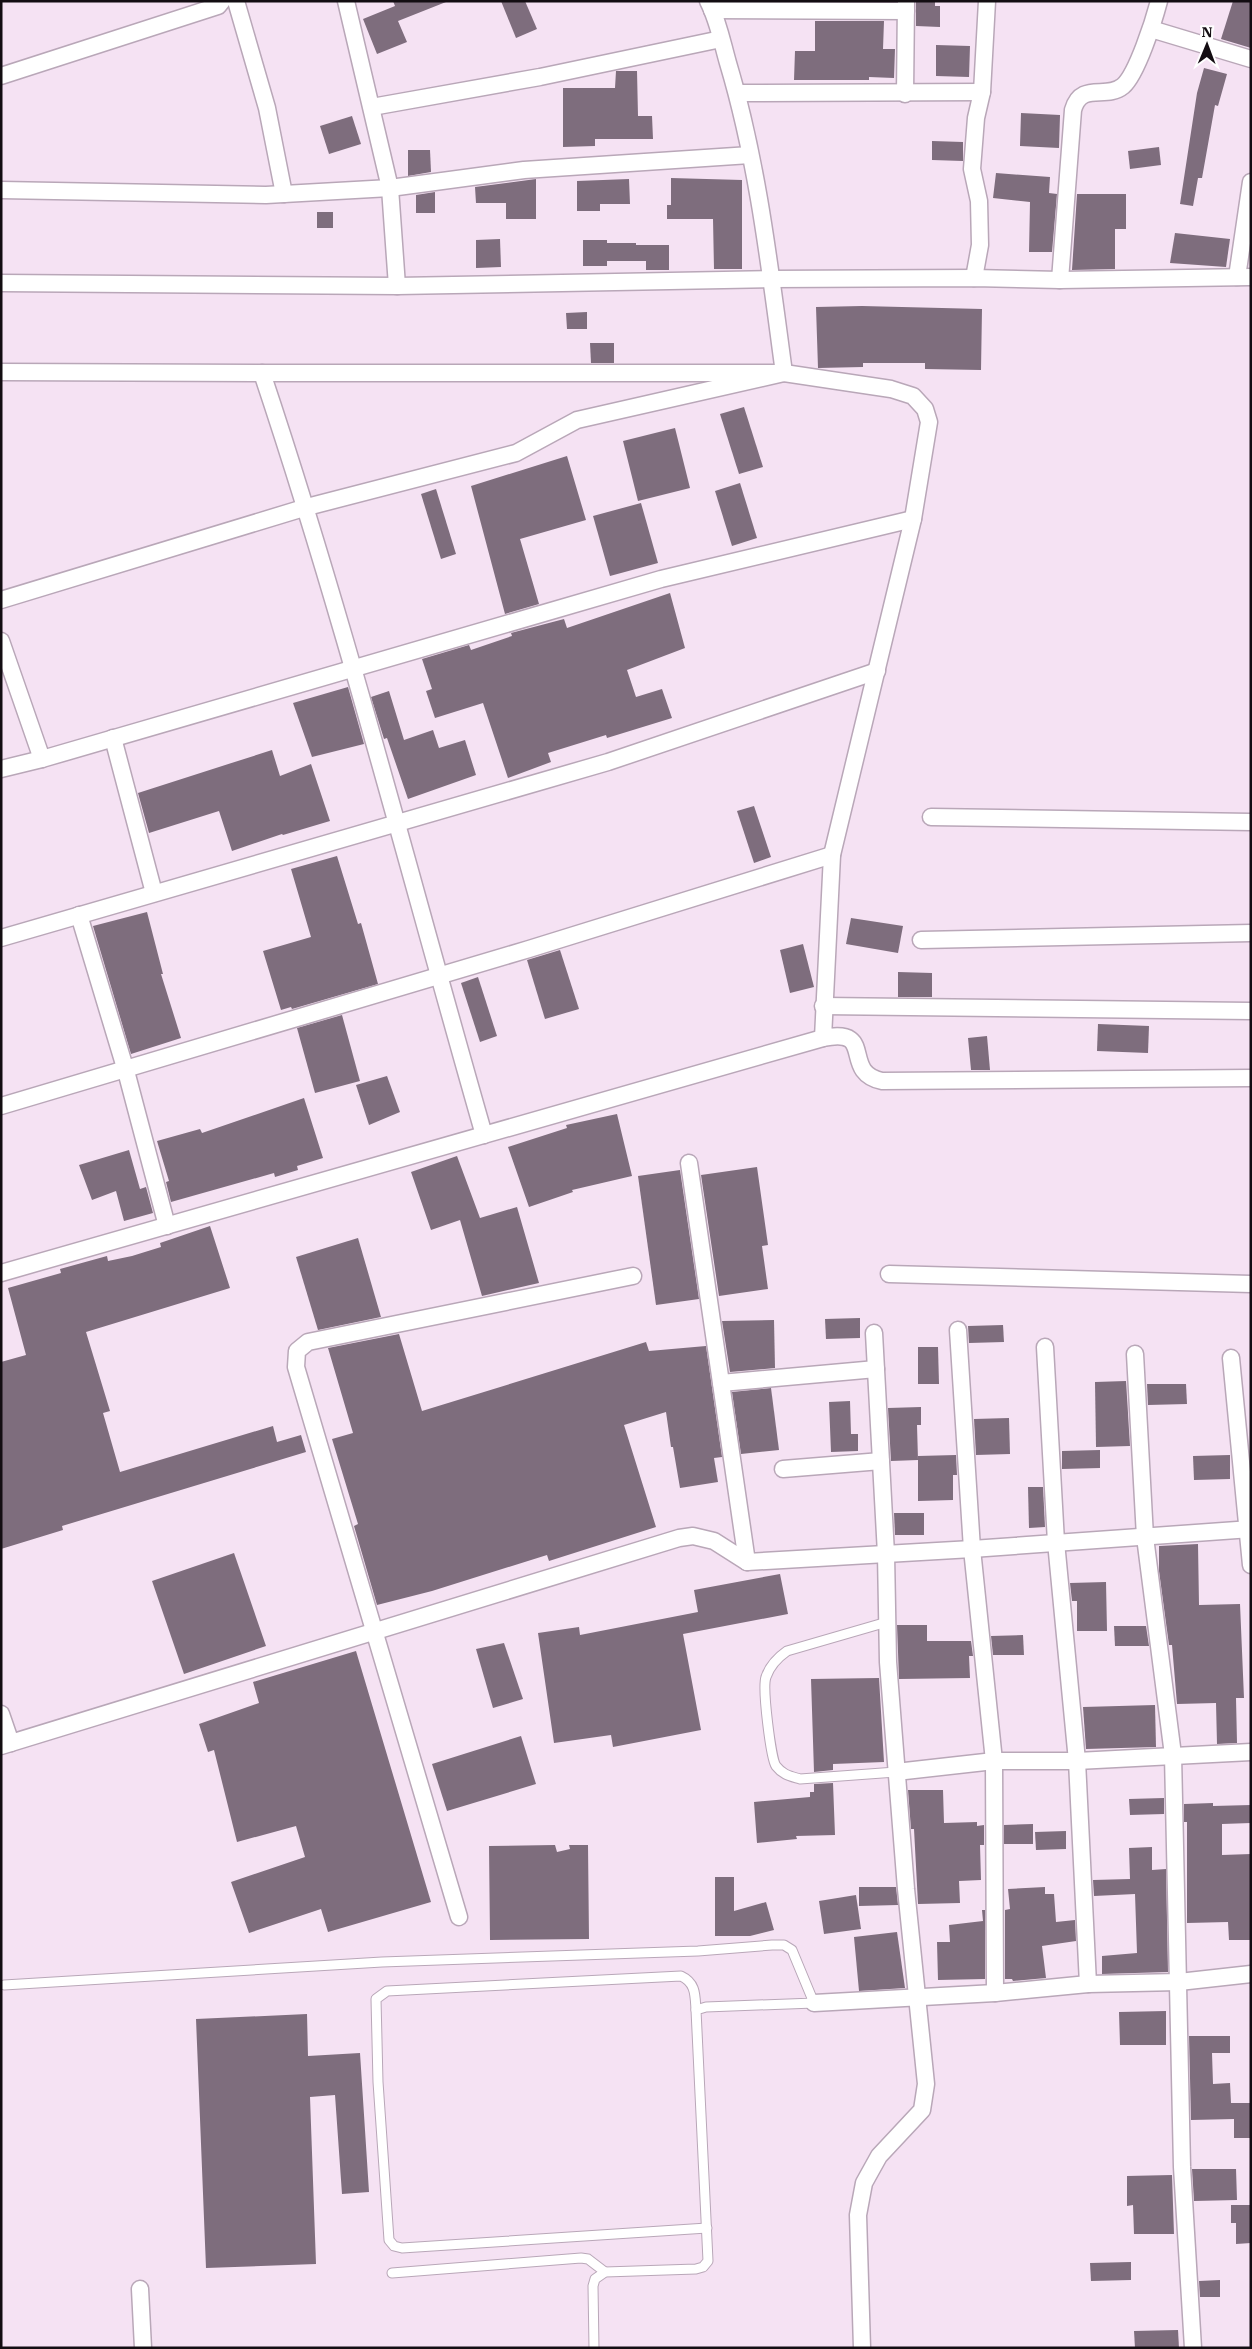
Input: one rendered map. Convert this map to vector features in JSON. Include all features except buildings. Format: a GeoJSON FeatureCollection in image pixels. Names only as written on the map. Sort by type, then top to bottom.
{"type":"FeatureCollection","features":[{"type":"Feature","properties":{"kind":"street"},"geometry":{"type":"LineString","coordinates":[[1,76],[218,6],[222,1]]}},
{"type":"Feature","properties":{"kind":"street"},"geometry":{"type":"LineString","coordinates":[[236,1],[267,108],[284,194]]}},
{"type":"Feature","properties":{"kind":"street"},"geometry":{"type":"LineString","coordinates":[[346,1],[390,188],[397,286]]}},
{"type":"Feature","properties":{"kind":"street"},"geometry":{"type":"LineString","coordinates":[[974,278],[980,245],[979,201],[972,169],[976,118],[982,92],[987,1]]}},
{"type":"Feature","properties":{"kind":"street"},"geometry":{"type":"LineString","coordinates":[[1060,280],[1073,110],[1076,100],[1084,94],[1113,91],[1122,87],[1129,80],[1151,29],[1159,1]]}},
{"type":"Feature","properties":{"kind":"street"},"geometry":{"type":"LineString","coordinates":[[784,373],[771,279],[750,156],[737,93],[710,5],[906,6],[905,94]]}},
{"type":"Feature","properties":{"kind":"street"},"geometry":{"type":"LineString","coordinates":[[1151,29],[1251,58]]}},
{"type":"Feature","properties":{"kind":"street"},"geometry":{"type":"LineString","coordinates":[[372,107],[540,77],[721,39]]}},
{"type":"Feature","properties":{"kind":"street"},"geometry":{"type":"LineString","coordinates":[[737,93],[905,94],[982,92]]}},
{"type":"Feature","properties":{"kind":"street"},"geometry":{"type":"LineString","coordinates":[[1,190],[284,194],[390,188],[524,170],[750,156]]}},
{"type":"Feature","properties":{"kind":"street"},"geometry":{"type":"LineString","coordinates":[[1,283],[397,286],[771,279],[974,278],[1060,280],[1244,277],[1251,182]]}},
{"type":"Feature","properties":{"kind":"street"},"geometry":{"type":"LineString","coordinates":[[1,372],[784,373],[891,389],[913,396],[926,408],[929,422],[913,519],[832,855],[823,1006],[823,1038]]}},
{"type":"Feature","properties":{"kind":"street"},"geometry":{"type":"LineString","coordinates":[[262,373],[307,508],[354,667],[438,976],[484,1135]]}},
{"type":"Feature","properties":{"kind":"street"},"geometry":{"type":"LineString","coordinates":[[1,600],[307,508],[516,453],[577,420],[784,373]]}},
{"type":"Feature","properties":{"kind":"street"},"geometry":{"type":"LineString","coordinates":[[1,769],[42,759],[661,579],[913,519]]}},
{"type":"Feature","properties":{"kind":"street"},"geometry":{"type":"LineString","coordinates":[[1,641],[42,759]]}},
{"type":"Feature","properties":{"kind":"street"},"geometry":{"type":"LineString","coordinates":[[2,934],[79,915],[608,762],[877,671]]}},
{"type":"Feature","properties":{"kind":"street"},"geometry":{"type":"LineString","coordinates":[[113,738],[154,893]]}},
{"type":"Feature","properties":{"kind":"street"},"geometry":{"type":"LineString","coordinates":[[931,817],[1251,822]]}},
{"type":"Feature","properties":{"kind":"street"},"geometry":{"type":"LineString","coordinates":[[1,1106],[126,1071],[832,855]]}},
{"type":"Feature","properties":{"kind":"street"},"geometry":{"type":"LineString","coordinates":[[79,915],[126,1071],[167,1226]]}},
{"type":"Feature","properties":{"kind":"street"},"geometry":{"type":"LineString","coordinates":[[921,940],[1251,933]]}},
{"type":"Feature","properties":{"kind":"street"},"geometry":{"type":"LineString","coordinates":[[823,1006],[1251,1011]]}},
{"type":"Feature","properties":{"kind":"street"},"geometry":{"type":"LineString","coordinates":[[1,1273],[837,1035],[847,1037],[854,1043],[862,1071],[869,1078],[882,1081],[1251,1078]]}},
{"type":"Feature","properties":{"kind":"street"},"geometry":{"type":"LineString","coordinates":[[689,1163],[748,1562]]}},
{"type":"Feature","properties":{"kind":"street"},"geometry":{"type":"LineString","coordinates":[[889,1274],[1251,1284]]}},
{"type":"Feature","properties":{"kind":"street"},"geometry":{"type":"LineString","coordinates":[[459,1917],[296,1367],[297,1351],[308,1342],[633,1276]]}},
{"type":"Feature","properties":{"kind":"street"},"geometry":{"type":"LineString","coordinates":[[958,1330],[972,1550],[994,1761],[995,1993]]}},
{"type":"Feature","properties":{"kind":"street"},"geometry":{"type":"LineString","coordinates":[[862,2348],[858,2215],[864,2183],[879,2156],[922,2110],[926,2084],[919,1997],[906,1889],[888,1662],[886,1554],[874,1333]]}},
{"type":"Feature","properties":{"kind":"street"},"geometry":{"type":"LineString","coordinates":[[1045,1348],[1056,1542],[1077,1761],[1088,1984]]}},
{"type":"Feature","properties":{"kind":"street"},"geometry":{"type":"LineString","coordinates":[[1135,1354],[1145,1537],[1173,1755],[1182,2167],[1192,2348]]}},
{"type":"Feature","properties":{"kind":"street"},"geometry":{"type":"LineString","coordinates":[[1231,1358],[1250,1529],[1251,1565]]}},
{"type":"Feature","properties":{"kind":"street"},"geometry":{"type":"LineString","coordinates":[[721,1383],[876,1369]]}},
{"type":"Feature","properties":{"kind":"street"},"geometry":{"type":"LineString","coordinates":[[783,1469],[881,1461]]}},
{"type":"Feature","properties":{"kind":"street"},"geometry":{"type":"LineString","coordinates":[[1,1714],[6,1744],[679,1538],[693,1536],[714,1541],[748,1562],[972,1550],[1056,1542],[1250,1529]]}},
{"type":"Feature","properties":{"kind":"street"},"geometry":{"type":"LineString","coordinates":[[896,1772],[994,1761],[1077,1761],[1251,1752]]}},
{"type":"Feature","properties":{"kind":"street"},"geometry":{"type":"LineString","coordinates":[[814,2003],[995,1993],[1088,1984],[1179,1982],[1251,1974]]}},
{"type":"Feature","properties":{"kind":"street"},"geometry":{"type":"LineString","coordinates":[[140,2289],[143,2348]]}},
{"type":"Feature","properties":{"kind":"lane"},"geometry":{"type":"LineString","coordinates":[[887,1622],[787,1651],[775,1660],[766,1677],[763,1690],[775,1764],[784,1774],[800,1779],[896,1772]]}},
{"type":"Feature","properties":{"kind":"lane"},"geometry":{"type":"LineString","coordinates":[[4,1985],[382,1962],[698,1951],[784,1946],[792,1950],[814,2003],[706,2007],[696,2010]]}},
{"type":"Feature","properties":{"kind":"lane"},"geometry":{"type":"LineString","coordinates":[[594,2348],[593,2286],[596,2279],[605,2272],[696,2269],[703,2267],[708,2261],[707,2228],[696,2010],[694,1986],[690,1980],[682,1976],[386,1991],[376,1999],[378,2082],[389,2240],[394,2246],[402,2248],[707,2228]]}},
{"type":"Feature","properties":{"kind":"lane"},"geometry":{"type":"LineString","coordinates":[[392,2273],[581,2258],[588,2260],[605,2272]]}}]}
